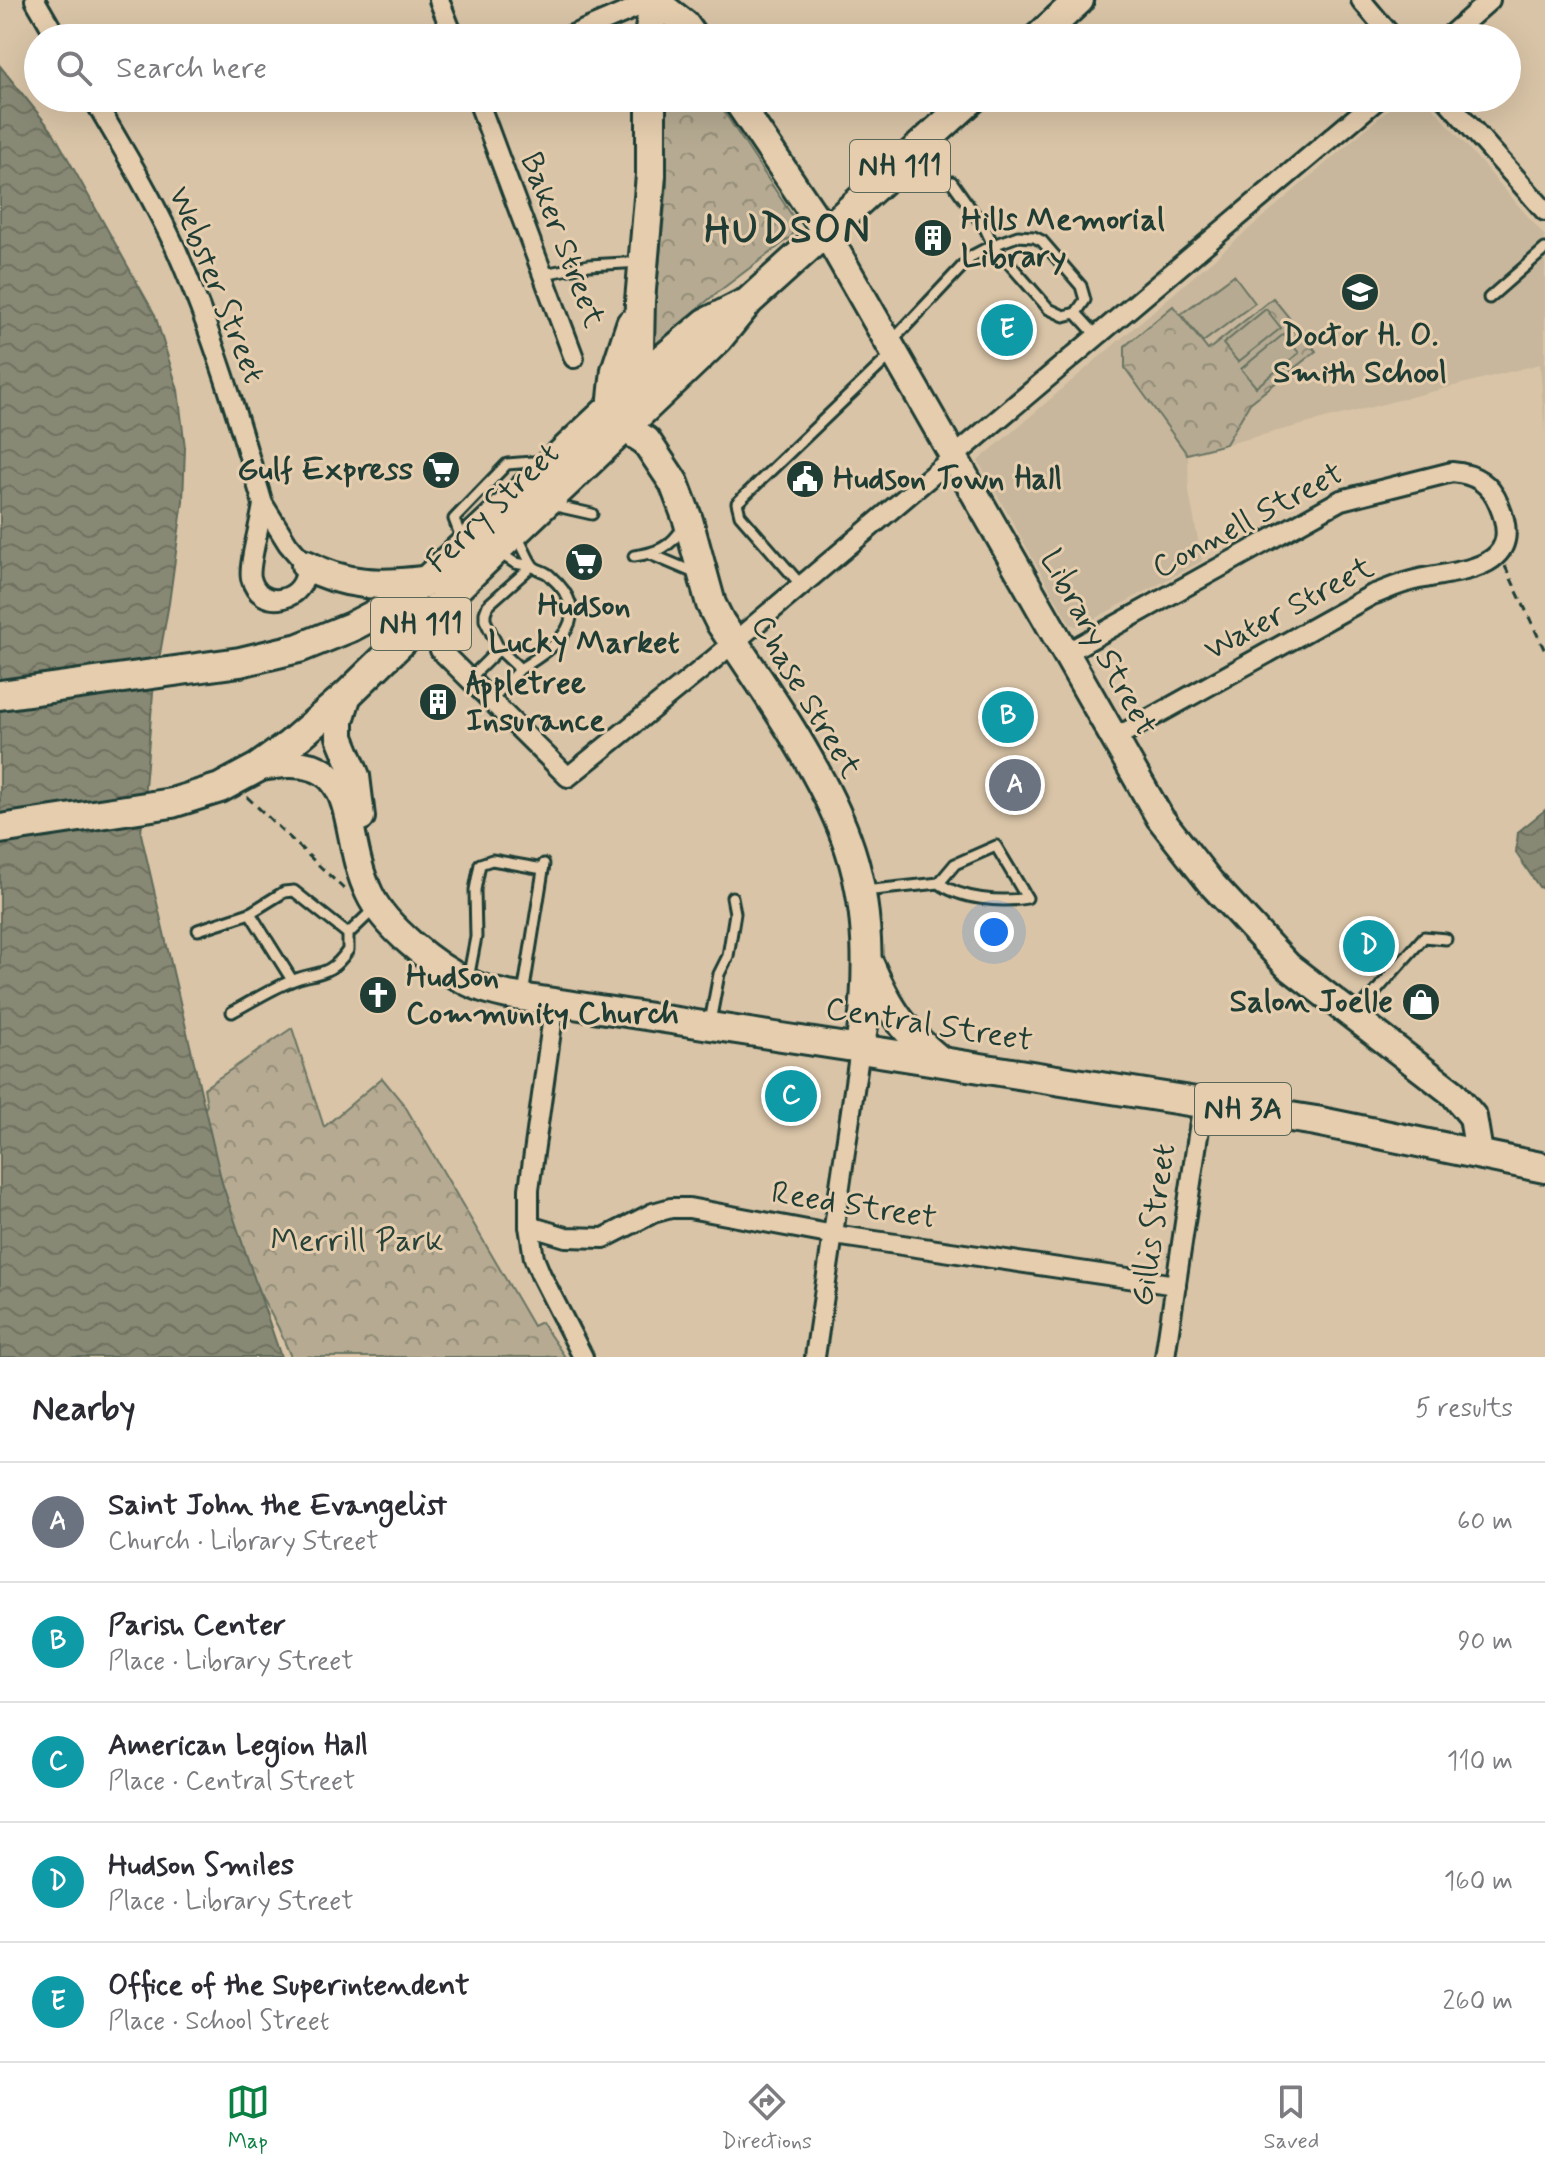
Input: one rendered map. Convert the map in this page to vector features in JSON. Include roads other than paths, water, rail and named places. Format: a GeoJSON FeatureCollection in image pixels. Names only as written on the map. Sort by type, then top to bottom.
{"type":"FeatureCollection","features":[{"type":"Feature","properties":{"kind":"main road"},"geometry":{"type":"LineString","coordinates":[[651,24],[654,0]]}},
{"type":"Feature","properties":{"kind":"main road"},"geometry":{"type":"LineString","coordinates":[[1053,24],[1079,0]]}},
{"type":"Feature","properties":{"kind":"main road"},"geometry":{"type":"LineString","coordinates":[[637,384],[651,160],[651,112]]}},
{"type":"Feature","properties":{"kind":"main road","name":"Ferry Street"},"geometry":{"type":"LineString","coordinates":[[0,829],[132,811],[199,795],[257,768],[289,745],[348,694],[631,423],[718,339],[749,301],[958,112]]}},
{"type":"Feature","properties":{"kind":"main road"},"geometry":{"type":"LineString","coordinates":[[631,423],[616,370],[640,301]]}},
{"type":"Feature","properties":{"kind":"main road","name":"Ferry Street"},"geometry":{"type":"LineString","coordinates":[[631,423],[637,384],[706,323],[749,301]]}},
{"type":"Feature","properties":{"kind":"main road","name":"Ferry Street"},"geometry":{"type":"LineString","coordinates":[[0,695],[204,667],[270,655],[324,638],[389,607],[427,580],[556,460],[631,423]]}},
{"type":"Feature","properties":{"kind":"main road","name":"Chase Street"},"geometry":{"type":"LineString","coordinates":[[631,423],[674,483],[688,520],[711,604],[793,737],[837,814],[847,839],[861,891],[868,962],[860,1049]]}},
{"type":"Feature","properties":{"kind":"main road"},"geometry":{"type":"LineString","coordinates":[[306,565],[324,575],[360,584],[395,585],[427,580]]}},
{"type":"Feature","properties":{"kind":"main road"},"geometry":{"type":"LineString","coordinates":[[868,962],[896,1019],[939,1061]]}},
{"type":"Feature","properties":{"kind":"main road","name":"Central Street"},"geometry":{"type":"LineString","coordinates":[[860,1049],[1203,1102],[1545,1168]]}},
{"type":"Feature","properties":{"kind":"street"},"geometry":{"type":"LineString","coordinates":[[35,0],[49,24]]}},
{"type":"Feature","properties":{"kind":"street"},"geometry":{"type":"LineString","coordinates":[[439,0],[448,24]]}},
{"type":"Feature","properties":{"kind":"street"},"geometry":{"type":"LineString","coordinates":[[598,24],[654,0],[685,24]]}},
{"type":"Feature","properties":{"kind":"street"},"geometry":{"type":"LineString","coordinates":[[1361,0],[1381,24]]}},
{"type":"Feature","properties":{"kind":"street"},"geometry":{"type":"LineString","coordinates":[[1463,24],[1490,0]]}},
{"type":"Feature","properties":{"kind":"street","name":"Webster Street"},"geometry":{"type":"LineString","coordinates":[[101,112],[152,200],[175,248],[226,381],[263,504],[288,544],[306,565],[304,583],[292,596],[283,599],[265,596],[253,584],[250,566],[260,531],[263,504]]}},
{"type":"Feature","properties":{"kind":"street","name":"Baker Street"},"geometry":{"type":"LineString","coordinates":[[482,112],[574,358]]}},
{"type":"Feature","properties":{"kind":"street","name":"Library Street"},"geometry":{"type":"LineString","coordinates":[[744,112],[826,233],[1160,818],[1210,882],[1268,947],[1353,1018],[1437,1080],[1465,1106],[1473,1117],[1479,1153]]}},
{"type":"Feature","properties":{"kind":"street"},"geometry":{"type":"LineString","coordinates":[[402,642],[440,650],[568,777],[734,642],[1362,112]]}},
{"type":"Feature","properties":{"kind":"street"},"geometry":{"type":"LineString","coordinates":[[1457,112],[1545,211]]}},
{"type":"Feature","properties":{"kind":"street","name":"Connell Street"},"geometry":{"type":"LineString","coordinates":[[1066,653],[1330,506],[1354,496],[1452,472],[1479,478],[1489,487],[1500,506],[1505,526],[1499,552]]}},
{"type":"Feature","properties":{"kind":"street","name":"Water Street"},"geometry":{"type":"LineString","coordinates":[[1113,739],[1372,595],[1417,579],[1478,569],[1499,552]]}},
{"type":"Feature","properties":{"kind":"street"},"geometry":{"type":"LineString","coordinates":[[431,615],[440,650]]}},
{"type":"Feature","properties":{"kind":"street"},"geometry":{"type":"LineString","coordinates":[[348,694],[340,728],[344,751],[358,788],[361,811],[359,861]]}},
{"type":"Feature","properties":{"kind":"street","name":"Central Street"},"geometry":{"type":"LineString","coordinates":[[257,768],[295,763],[311,766],[329,776],[343,793],[365,884],[377,906],[416,946],[447,971],[468,982],[523,997],[860,1049]]}},
{"type":"Feature","properties":{"kind":"street"},"geometry":{"type":"LineString","coordinates":[[555,1002],[529,1189],[529,1226],[534,1258],[541,1275],[583,1357]]}},
{"type":"Feature","properties":{"kind":"street"},"geometry":{"type":"LineString","coordinates":[[815,1357],[860,1049]]}},
{"type":"Feature","properties":{"kind":"street","name":"Gillis Street"},"geometry":{"type":"LineString","coordinates":[[1165,1357],[1203,1102]]}},
{"type":"Feature","properties":{"kind":"street","name":"Reed Street"},"geometry":{"type":"LineString","coordinates":[[529,1226],[566,1237],[604,1238],[653,1213],[671,1208],[689,1208],[834,1235],[1176,1285]]}},
{"type":"Feature","properties":{"kind":"lane"},"geometry":{"type":"LineString","coordinates":[[801,585],[740,515],[737,503],[891,348],[972,256],[993,245],[1018,236],[1034,237],[1042,241],[1084,293],[1085,300],[1076,313],[1064,316],[1049,309],[993,245],[952,182]]}},
{"type":"Feature","properties":{"kind":"lane"},"geometry":{"type":"LineString","coordinates":[[1489,298],[1545,249]]}},
{"type":"Feature","properties":{"kind":"lane"},"geometry":{"type":"LineString","coordinates":[[544,274],[589,265],[645,262]]}},
{"type":"Feature","properties":{"kind":"lane"},"geometry":{"type":"LineString","coordinates":[[1076,313],[1096,335]]}},
{"type":"Feature","properties":{"kind":"lane"},"geometry":{"type":"LineString","coordinates":[[464,547],[454,519],[507,464],[556,460]]}},
{"type":"Feature","properties":{"kind":"lane"},"geometry":{"type":"LineString","coordinates":[[544,503],[592,514]]}},
{"type":"Feature","properties":{"kind":"lane"},"geometry":{"type":"LineString","coordinates":[[634,556],[670,546],[688,520]]}},
{"type":"Feature","properties":{"kind":"lane"},"geometry":{"type":"LineString","coordinates":[[491,700],[520,669],[558,642],[569,627],[571,606],[565,591],[550,575],[501,556],[505,541],[527,552],[532,566]]}},
{"type":"Feature","properties":{"kind":"lane"},"geometry":{"type":"LineString","coordinates":[[650,554],[703,576]]}},
{"type":"Feature","properties":{"kind":"lane"},"geometry":{"type":"LineString","coordinates":[[520,669],[499,649],[485,620],[485,613],[488,605],[532,566]]}},
{"type":"Feature","properties":{"kind":"lane"},"geometry":{"type":"LineString","coordinates":[[470,678],[499,649]]}},
{"type":"Feature","properties":{"kind":"lane"},"geometry":{"type":"LineString","coordinates":[[861,891],[939,883],[952,893],[1015,900],[1027,898],[996,846],[955,864],[939,883]]}},
{"type":"Feature","properties":{"kind":"lane"},"geometry":{"type":"LineString","coordinates":[[468,982],[476,937],[475,890],[480,864],[492,860],[543,867],[523,997]]}},
{"type":"Feature","properties":{"kind":"lane"},"geometry":{"type":"LineString","coordinates":[[198,930],[250,913],[284,892],[294,891],[348,934]]}},
{"type":"Feature","properties":{"kind":"lane"},"geometry":{"type":"LineString","coordinates":[[710,1025],[719,974],[728,956],[735,913],[732,897]]}},
{"type":"Feature","properties":{"kind":"lane"},"geometry":{"type":"LineString","coordinates":[[232,1012],[292,980],[318,976],[330,968],[348,950],[348,934],[377,906]]}},
{"type":"Feature","properties":{"kind":"lane"},"geometry":{"type":"LineString","coordinates":[[250,913],[292,980]]}},
{"type":"Feature","properties":{"kind":"lane"},"geometry":{"type":"LineString","coordinates":[[1353,1018],[1424,937],[1446,939]]}},
{"type":"Feature","properties":{"kind":"water"},"geometry":{"type":"Polygon","coordinates":[[[0,66],[24,96],[24,112],[37,112],[53,132],[155,315],[178,390],[185,448],[183,501],[153,693],[141,834],[222,1183],[281,1357],[0,1357],[0,66]]]}},
{"type":"Feature","properties":{"kind":"water"},"geometry":{"type":"Polygon","coordinates":[[[1545,810],[1545,890],[1539,887],[1516,853],[1518,832],[1545,810]]]}},
{"type":"Feature","properties":{"kind":"place","name":"Hills Memorial Library"},"geometry":{"type":"Point","coordinates":[933,238]}},
{"type":"Feature","properties":{"kind":"place","name":"Doctor H. O. Smith School"},"geometry":{"type":"Point","coordinates":[1360,292]}},
{"type":"Feature","properties":{"kind":"place","name":"Office of the Superintendent"},"geometry":{"type":"Point","coordinates":[1007,330]}},
{"type":"Feature","properties":{"kind":"place","name":"Gulf Express"},"geometry":{"type":"Point","coordinates":[441,470]}},
{"type":"Feature","properties":{"kind":"place","name":"Hudson Town Hall"},"geometry":{"type":"Point","coordinates":[805,479]}},
{"type":"Feature","properties":{"kind":"place","name":"Hudson Lucky Market"},"geometry":{"type":"Point","coordinates":[584,562]}},
{"type":"Feature","properties":{"kind":"place","name":"Appletree Insurance"},"geometry":{"type":"Point","coordinates":[438,702]}},
{"type":"Feature","properties":{"kind":"place","name":"Parish Center"},"geometry":{"type":"Point","coordinates":[1008,717]}},
{"type":"Feature","properties":{"kind":"place","name":"Saint John the Evangelist"},"geometry":{"type":"Point","coordinates":[1015,785]}},
{"type":"Feature","properties":{"kind":"place","name":"Hudson Smiles"},"geometry":{"type":"Point","coordinates":[1369,946]}},
{"type":"Feature","properties":{"kind":"place","name":"Hudson Community Church"},"geometry":{"type":"Point","coordinates":[378,995]}},
{"type":"Feature","properties":{"kind":"place","name":"Salon Joelle"},"geometry":{"type":"Point","coordinates":[1421,1002]}},
{"type":"Feature","properties":{"kind":"place","name":"American Legion Hall"},"geometry":{"type":"Point","coordinates":[791,1096]}},
{"type":"Feature","properties":{"kind":"district","name":"HUDSON"},"geometry":{"type":"Point","coordinates":[788,231]}},
{"type":"Feature","properties":{"kind":"park label","name":"Merrill Park"},"geometry":{"type":"Point","coordinates":[357,1241]}}]}
